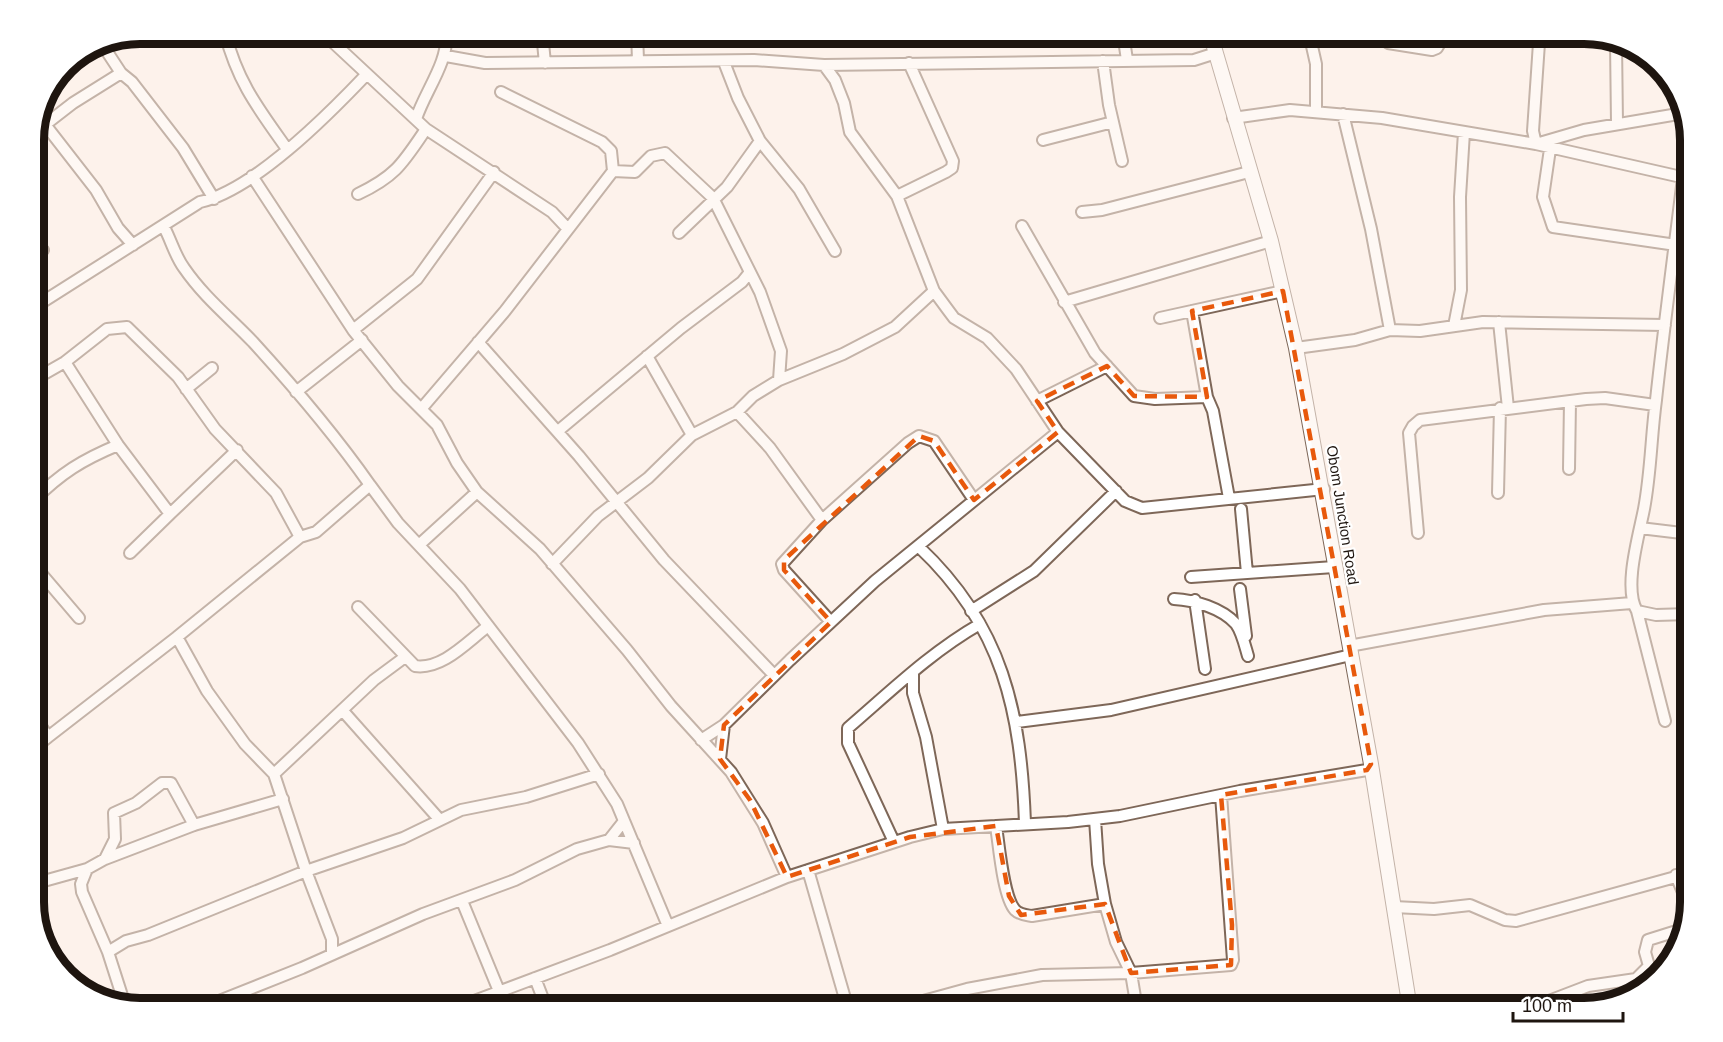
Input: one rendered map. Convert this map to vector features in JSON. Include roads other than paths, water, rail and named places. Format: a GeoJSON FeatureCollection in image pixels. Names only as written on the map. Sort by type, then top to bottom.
{"type":"FeatureCollection","features":[{"type":"Feature","properties":{"kind":"main road","name":"Obom Junction Road"},"geometry":{"type":"LineString","coordinates":[[1213,43],[1270,241],[1296,348],[1324,489],[1334,567],[1371,764],[1408,998]]}},
{"type":"Feature","properties":{"kind":"street"},"geometry":{"type":"LineString","coordinates":[[228,43],[239,77],[248,95],[287,149]]}},
{"type":"Feature","properties":{"kind":"street"},"geometry":{"type":"LineString","coordinates":[[332,43],[426,129],[552,212],[568,229]]}},
{"type":"Feature","properties":{"kind":"street"},"geometry":{"type":"LineString","coordinates":[[416,119],[426,90],[446,56],[446,43]]}},
{"type":"Feature","properties":{"kind":"street"},"geometry":{"type":"LineString","coordinates":[[543,43],[545,63]]}},
{"type":"Feature","properties":{"kind":"street"},"geometry":{"type":"LineString","coordinates":[[637,43],[638,60]]}},
{"type":"Feature","properties":{"kind":"street"},"geometry":{"type":"LineString","coordinates":[[1124,43],[1126,60]]}},
{"type":"Feature","properties":{"kind":"street"},"geometry":{"type":"LineString","coordinates":[[1311,43],[1316,64],[1316,111]]}},
{"type":"Feature","properties":{"kind":"street"},"geometry":{"type":"LineString","coordinates":[[1388,43],[1437,48],[1440,43]]}},
{"type":"Feature","properties":{"kind":"street"},"geometry":{"type":"LineString","coordinates":[[1536,144],[1533,131],[1538,43]]}},
{"type":"Feature","properties":{"kind":"street"},"geometry":{"type":"LineString","coordinates":[[1616,49],[1617,124]]}},
{"type":"Feature","properties":{"kind":"street"},"geometry":{"type":"LineString","coordinates":[[106,50],[183,148],[214,199]]}},
{"type":"Feature","properties":{"kind":"street"},"geometry":{"type":"LineString","coordinates":[[446,56],[485,63],[754,60],[824,65],[1194,60],[1216,53]]}},
{"type":"Feature","properties":{"kind":"street"},"geometry":{"type":"LineString","coordinates":[[1103,61],[1122,161]]}},
{"type":"Feature","properties":{"kind":"street"},"geometry":{"type":"LineString","coordinates":[[724,62],[738,98],[760,141],[799,189],[835,251]]}},
{"type":"Feature","properties":{"kind":"street"},"geometry":{"type":"LineString","coordinates":[[897,196],[946,172],[952,168],[953,161],[909,63]]}},
{"type":"Feature","properties":{"kind":"street"},"geometry":{"type":"LineString","coordinates":[[824,65],[841,96],[850,132],[897,196],[934,291],[954,318],[987,338],[1016,369],[1058,432],[1133,506],[1142,508],[1324,489]]}},
{"type":"Feature","properties":{"kind":"street"},"geometry":{"type":"LineString","coordinates":[[46,119],[122,73]]}},
{"type":"Feature","properties":{"kind":"street"},"geometry":{"type":"LineString","coordinates":[[44,301],[164,227],[200,202],[214,199],[252,176],[287,149],[366,75]]}},
{"type":"Feature","properties":{"kind":"street"},"geometry":{"type":"LineString","coordinates":[[422,408],[478,342],[613,171],[611,151],[603,142],[501,92]]}},
{"type":"Feature","properties":{"kind":"street"},"geometry":{"type":"LineString","coordinates":[[1233,118],[1290,110],[1343,114],[1536,144],[1679,177]]}},
{"type":"Feature","properties":{"kind":"street"},"geometry":{"type":"LineString","coordinates":[[1343,114],[1371,229],[1390,330]]}},
{"type":"Feature","properties":{"kind":"street"},"geometry":{"type":"LineString","coordinates":[[1536,144],[1584,130],[1676,114]]}},
{"type":"Feature","properties":{"kind":"street"},"geometry":{"type":"LineString","coordinates":[[1043,140],[1113,123]]}},
{"type":"Feature","properties":{"kind":"street"},"geometry":{"type":"LineString","coordinates":[[45,126],[96,190],[118,228],[133,245]]}},
{"type":"Feature","properties":{"kind":"street"},"geometry":{"type":"LineString","coordinates":[[358,194],[386,181],[426,129]]}},
{"type":"Feature","properties":{"kind":"street"},"geometry":{"type":"LineString","coordinates":[[1454,326],[1461,290],[1460,197],[1464,132]]}},
{"type":"Feature","properties":{"kind":"street"},"geometry":{"type":"LineString","coordinates":[[679,233],[727,186],[760,141]]}},
{"type":"Feature","properties":{"kind":"street"},"geometry":{"type":"LineString","coordinates":[[1550,149],[1544,197],[1553,226],[1679,252]]}},
{"type":"Feature","properties":{"kind":"street"},"geometry":{"type":"LineString","coordinates":[[613,171],[635,172],[651,156],[665,153],[713,198],[750,272],[781,351],[779,380]]}},
{"type":"Feature","properties":{"kind":"street"},"geometry":{"type":"LineString","coordinates":[[353,330],[417,279],[494,172]]}},
{"type":"Feature","properties":{"kind":"street"},"geometry":{"type":"LineString","coordinates":[[1082,212],[1102,210],[1249,172]]}},
{"type":"Feature","properties":{"kind":"street"},"geometry":{"type":"LineString","coordinates":[[252,176],[353,330],[398,386],[437,425],[457,463],[477,492],[515,524],[552,564],[701,740],[720,759],[750,800],[787,877]]}},
{"type":"Feature","properties":{"kind":"street"},"geometry":{"type":"LineString","coordinates":[[1665,721],[1635,607],[1634,557],[1651,471],[1655,405],[1679,223]]}},
{"type":"Feature","properties":{"kind":"street"},"geometry":{"type":"LineString","coordinates":[[1022,226],[1095,353],[1134,396],[1155,399],[1207,397]]}},
{"type":"Feature","properties":{"kind":"street"},"geometry":{"type":"LineString","coordinates":[[164,227],[190,276],[213,305],[252,341],[296,392],[398,523],[460,589],[578,743],[599,774],[624,821],[668,926]]}},
{"type":"Feature","properties":{"kind":"street"},"geometry":{"type":"LineString","coordinates":[[1064,302],[1270,241]]}},
{"type":"Feature","properties":{"kind":"street"},"geometry":{"type":"LineString","coordinates":[[558,431],[647,356],[742,282],[750,272]]}},
{"type":"Feature","properties":{"kind":"street"},"geometry":{"type":"LineString","coordinates":[[552,564],[614,502],[648,478],[692,435],[737,412],[753,396],[779,380],[834,358],[895,327],[934,291]]}},
{"type":"Feature","properties":{"kind":"street"},"geometry":{"type":"LineString","coordinates":[[1160,318],[1283,291]]}},
{"type":"Feature","properties":{"kind":"street"},"geometry":{"type":"LineString","coordinates":[[1192,311],[1207,397],[1213,411],[1229,498]]}},
{"type":"Feature","properties":{"kind":"street"},"geometry":{"type":"LineString","coordinates":[[1296,348],[1355,340],[1390,330],[1420,331],[1499,322],[1665,325]]}},
{"type":"Feature","properties":{"kind":"street"},"geometry":{"type":"LineString","coordinates":[[1498,493],[1504,408],[1499,322]]}},
{"type":"Feature","properties":{"kind":"street"},"geometry":{"type":"LineString","coordinates":[[44,371],[65,362],[107,329],[127,327],[148,345],[186,389],[215,429],[276,493],[300,537]]}},
{"type":"Feature","properties":{"kind":"street"},"geometry":{"type":"LineString","coordinates":[[296,392],[362,340]]}},
{"type":"Feature","properties":{"kind":"street"},"geometry":{"type":"LineString","coordinates":[[478,342],[558,431],[614,502],[712,614],[774,675]]}},
{"type":"Feature","properties":{"kind":"street"},"geometry":{"type":"LineString","coordinates":[[647,356],[692,435]]}},
{"type":"Feature","properties":{"kind":"street"},"geometry":{"type":"LineString","coordinates":[[65,362],[118,445],[170,514]]}},
{"type":"Feature","properties":{"kind":"street"},"geometry":{"type":"LineString","coordinates":[[1037,401],[1107,366]]}},
{"type":"Feature","properties":{"kind":"street"},"geometry":{"type":"LineString","coordinates":[[186,389],[212,368]]}},
{"type":"Feature","properties":{"kind":"street"},"geometry":{"type":"LineString","coordinates":[[1418,533],[1409,433],[1420,420],[1570,400],[1605,398],[1655,405]]}},
{"type":"Feature","properties":{"kind":"street"},"geometry":{"type":"LineString","coordinates":[[1569,469],[1570,400]]}},
{"type":"Feature","properties":{"kind":"street"},"geometry":{"type":"LineString","coordinates":[[737,412],[770,448],[822,520]]}},
{"type":"Feature","properties":{"kind":"street"},"geometry":{"type":"LineString","coordinates":[[701,740],[724,725],[875,581],[1058,432]]}},
{"type":"Feature","properties":{"kind":"street"},"geometry":{"type":"LineString","coordinates":[[831,622],[784,570],[782,564],[822,520],[919,436],[934,441],[974,500]]}},
{"type":"Feature","properties":{"kind":"street"},"geometry":{"type":"LineString","coordinates":[[44,490],[58,476],[82,460],[118,445]]}},
{"type":"Feature","properties":{"kind":"street"},"geometry":{"type":"LineString","coordinates":[[130,553],[237,450]]}},
{"type":"Feature","properties":{"kind":"street"},"geometry":{"type":"LineString","coordinates":[[44,739],[177,638],[300,537],[315,532],[370,485]]}},
{"type":"Feature","properties":{"kind":"street"},"geometry":{"type":"LineString","coordinates":[[971,611],[1034,571],[1116,491]]}},
{"type":"Feature","properties":{"kind":"street"},"geometry":{"type":"LineString","coordinates":[[420,544],[477,492]]}},
{"type":"Feature","properties":{"kind":"street"},"geometry":{"type":"LineString","coordinates":[[1241,509],[1247,573]]}},
{"type":"Feature","properties":{"kind":"street"},"geometry":{"type":"LineString","coordinates":[[1640,528],[1680,533]]}},
{"type":"Feature","properties":{"kind":"street"},"geometry":{"type":"LineString","coordinates":[[919,547],[949,580],[980,624],[1001,667],[1017,722],[1025,823]]}},
{"type":"Feature","properties":{"kind":"street"},"geometry":{"type":"LineString","coordinates":[[1191,577],[1334,567]]}},
{"type":"Feature","properties":{"kind":"street"},"geometry":{"type":"LineString","coordinates":[[44,577],[79,618]]}},
{"type":"Feature","properties":{"kind":"street"},"geometry":{"type":"LineString","coordinates":[[1240,588],[1251,677]]}},
{"type":"Feature","properties":{"kind":"street"},"geometry":{"type":"LineString","coordinates":[[1174,599],[1195,600],[1234,623],[1248,656]]}},
{"type":"Feature","properties":{"kind":"street"},"geometry":{"type":"LineString","coordinates":[[1195,600],[1205,669]]}},
{"type":"Feature","properties":{"kind":"street"},"geometry":{"type":"LineString","coordinates":[[358,607],[415,666],[424,667],[433,664],[487,627]]}},
{"type":"Feature","properties":{"kind":"street"},"geometry":{"type":"LineString","coordinates":[[1017,722],[1111,710],[1350,651],[1544,610],[1635,607],[1656,615],[1680,614]]}},
{"type":"Feature","properties":{"kind":"street"},"geometry":{"type":"LineString","coordinates":[[894,842],[860,771],[846,735],[848,728],[951,640],[980,624]]}},
{"type":"Feature","properties":{"kind":"street"},"geometry":{"type":"LineString","coordinates":[[177,638],[207,691],[245,744],[274,774],[306,871],[332,939],[332,954]]}},
{"type":"Feature","properties":{"kind":"street"},"geometry":{"type":"LineString","coordinates":[[274,774],[374,680],[405,657]]}},
{"type":"Feature","properties":{"kind":"street"},"geometry":{"type":"LineString","coordinates":[[913,672],[913,693],[926,736],[943,829]]}},
{"type":"Feature","properties":{"kind":"street"},"geometry":{"type":"LineString","coordinates":[[900,683],[913,693]]}},
{"type":"Feature","properties":{"kind":"street"},"geometry":{"type":"LineString","coordinates":[[343,711],[439,819]]}},
{"type":"Feature","properties":{"kind":"street"},"geometry":{"type":"LineString","coordinates":[[720,759],[724,725]]}},
{"type":"Feature","properties":{"kind":"street"},"geometry":{"type":"LineString","coordinates":[[44,730],[48,736]]}},
{"type":"Feature","properties":{"kind":"street"},"geometry":{"type":"LineString","coordinates":[[481,998],[787,877],[894,842],[943,829],[1095,819],[1367,770],[1371,764]]}},
{"type":"Feature","properties":{"kind":"street"},"geometry":{"type":"LineString","coordinates":[[108,952],[126,941],[148,935],[306,871],[403,838],[461,810],[526,797],[599,774]]}},
{"type":"Feature","properties":{"kind":"street"},"geometry":{"type":"LineString","coordinates":[[105,859],[115,839],[114,813],[136,803],[162,783],[171,783],[194,825]]}},
{"type":"Feature","properties":{"kind":"street"},"geometry":{"type":"LineString","coordinates":[[939,998],[1022,978],[1225,966],[1233,960],[1221,795]]}},
{"type":"Feature","properties":{"kind":"street"},"geometry":{"type":"LineString","coordinates":[[44,881],[87,869],[105,859],[194,825],[283,799]]}},
{"type":"Feature","properties":{"kind":"street"},"geometry":{"type":"LineString","coordinates":[[1095,819],[1096,852],[1105,904],[1116,942],[1131,973],[1135,998]]}},
{"type":"Feature","properties":{"kind":"street"},"geometry":{"type":"LineString","coordinates":[[609,840],[624,821]]}},
{"type":"Feature","properties":{"kind":"street"},"geometry":{"type":"LineString","coordinates":[[996,826],[1009,896],[1013,908],[1021,915],[1032,916],[1105,904]]}},
{"type":"Feature","properties":{"kind":"street"},"geometry":{"type":"LineString","coordinates":[[226,998],[423,914],[462,901],[534,871],[577,849],[609,840],[634,843]]}},
{"type":"Feature","properties":{"kind":"street"},"geometry":{"type":"LineString","coordinates":[[87,869],[81,884],[82,892],[108,952],[122,997]]}},
{"type":"Feature","properties":{"kind":"street"},"geometry":{"type":"LineString","coordinates":[[808,870],[845,998]]}},
{"type":"Feature","properties":{"kind":"street"},"geometry":{"type":"LineString","coordinates":[[1394,907],[1434,909],[1470,905],[1516,921],[1680,874]]}},
{"type":"Feature","properties":{"kind":"street"},"geometry":{"type":"LineString","coordinates":[[1676,875],[1680,882]]}},
{"type":"Feature","properties":{"kind":"street"},"geometry":{"type":"LineString","coordinates":[[462,901],[499,991]]}},
{"type":"Feature","properties":{"kind":"street"},"geometry":{"type":"LineString","coordinates":[[1651,972],[1645,952],[1648,940],[1675,932]]}},
{"type":"Feature","properties":{"kind":"street"},"geometry":{"type":"LineString","coordinates":[[332,939],[346,948]]}},
{"type":"Feature","properties":{"kind":"street"},"geometry":{"type":"LineString","coordinates":[[1557,998],[1588,986],[1636,980],[1649,966]]}},
{"type":"Feature","properties":{"kind":"street"},"geometry":{"type":"LineString","coordinates":[[535,978],[543,998]]}}]}
